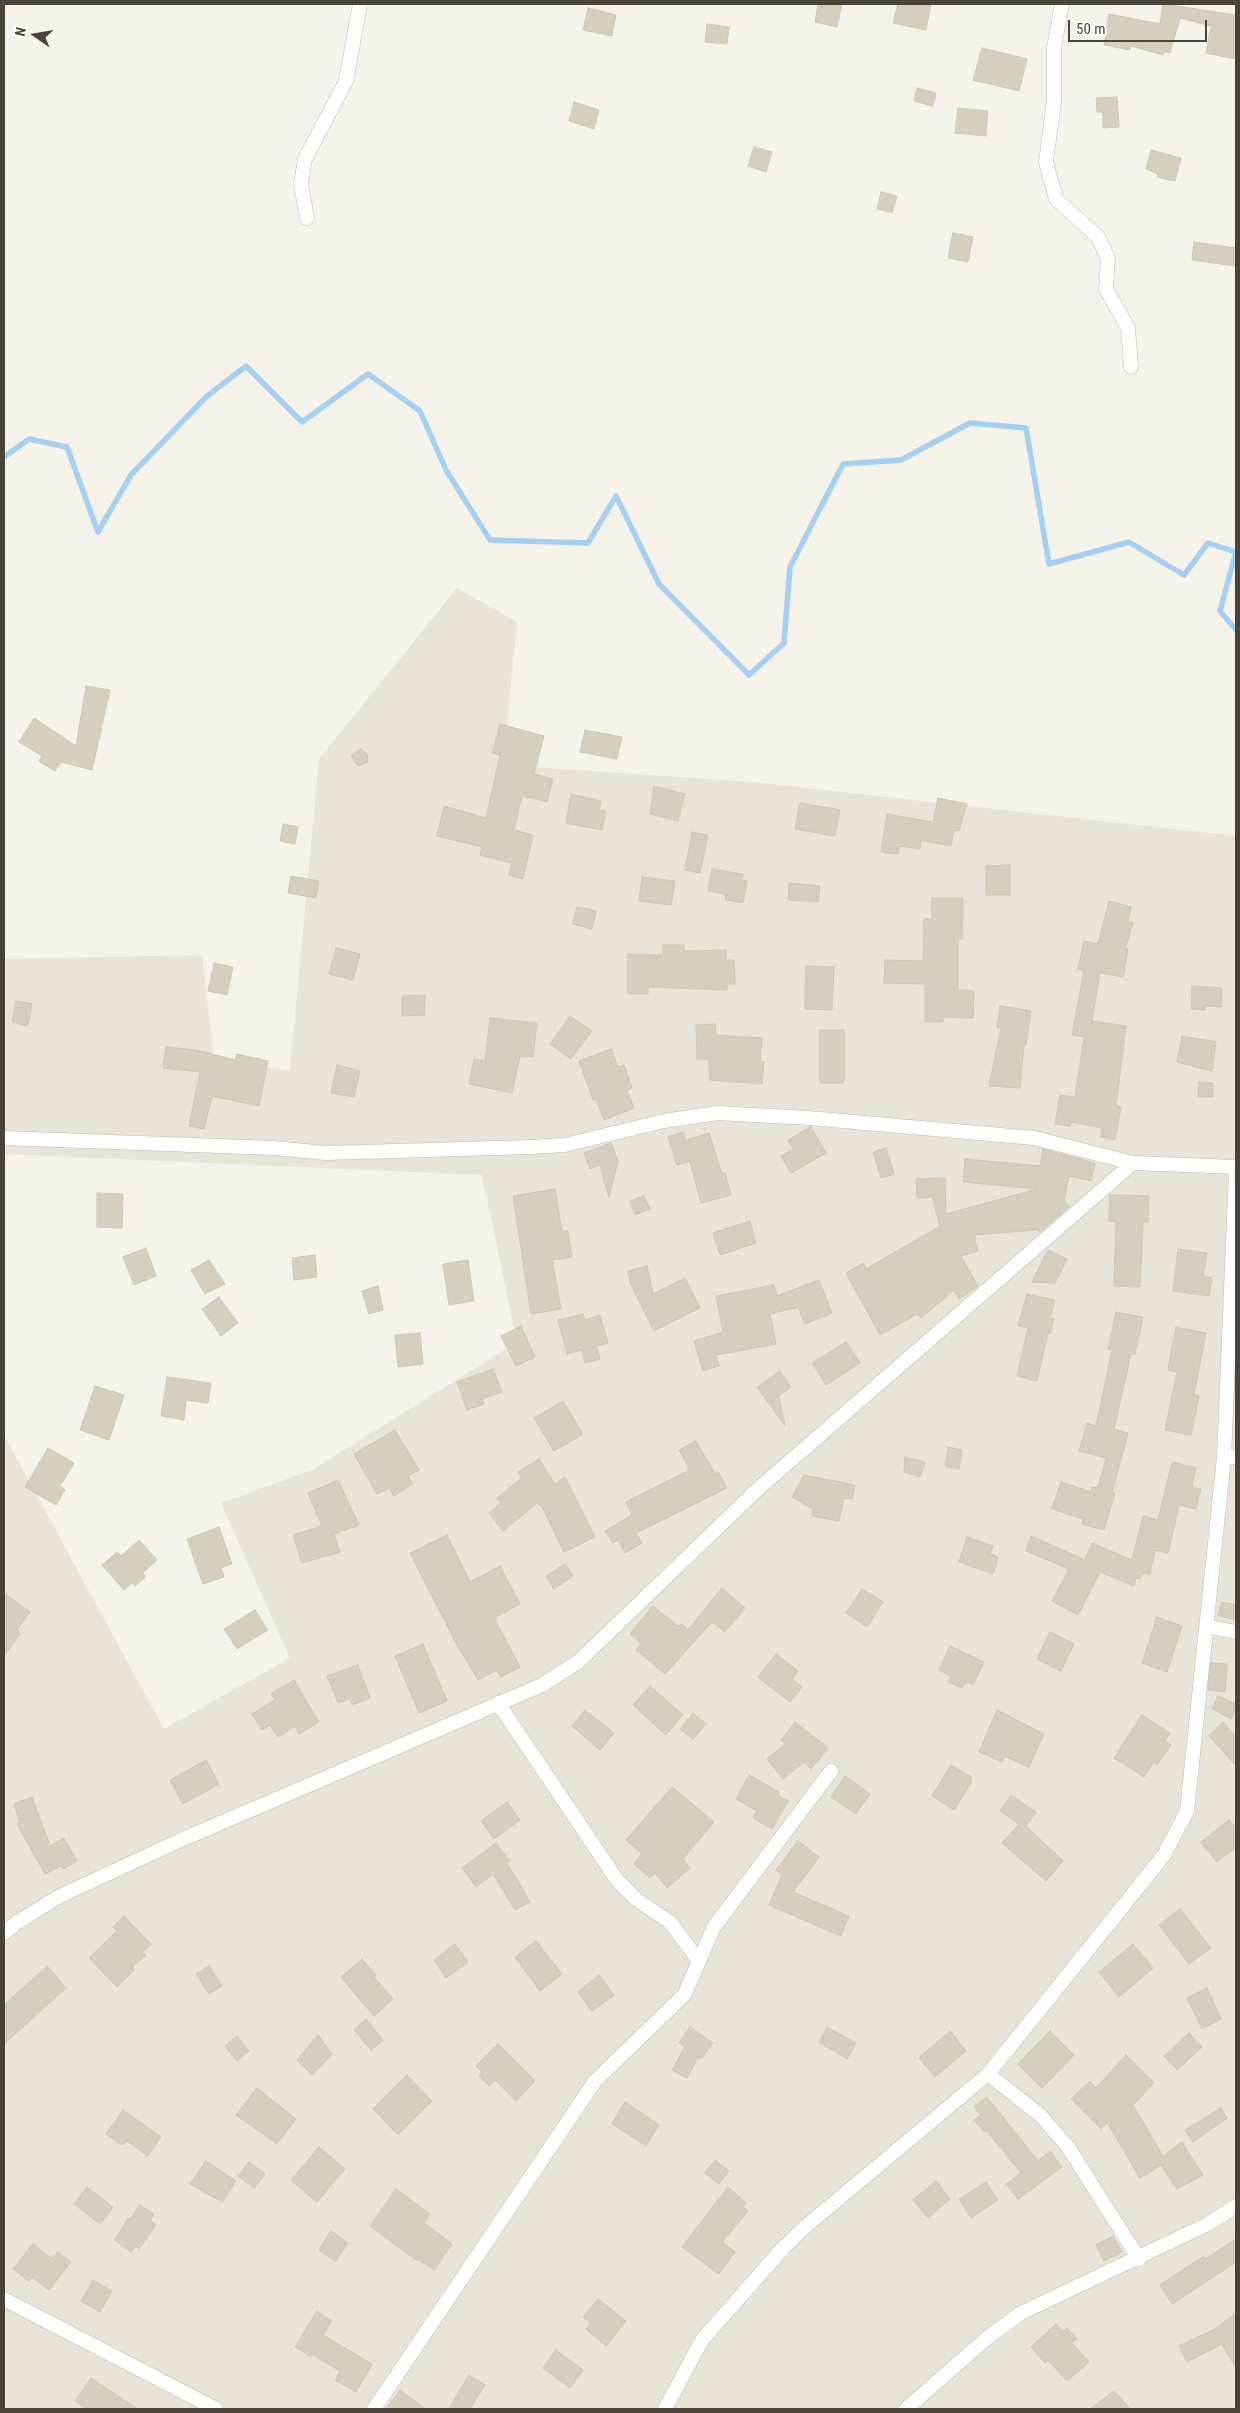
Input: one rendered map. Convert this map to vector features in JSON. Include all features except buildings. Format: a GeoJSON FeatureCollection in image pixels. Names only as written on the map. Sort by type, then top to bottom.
{"type":"FeatureCollection","features":[{"type":"Feature","properties":{"kind":"street"},"geometry":{"type":"LineString","coordinates":[[307,218],[301,184],[304,159],[346,81],[360,4]]}},
{"type":"Feature","properties":{"kind":"street"},"geometry":{"type":"LineString","coordinates":[[1062,4],[1054,48],[1054,100],[1046,162],[1056,199],[1098,237],[1108,258],[1106,289],[1128,328],[1131,367]]}},
{"type":"Feature","properties":{"kind":"street"},"geometry":{"type":"LineString","coordinates":[[4,1138],[274,1148],[326,1152],[530,1147],[565,1145],[664,1121],[717,1113],[819,1119],[1034,1138],[1133,1163],[1236,1169],[1230,1457],[1207,1626],[1187,1811],[1164,1855],[988,2074],[806,2226],[784,2247],[702,2340],[665,2409]]}},
{"type":"Feature","properties":{"kind":"street"},"geometry":{"type":"LineString","coordinates":[[4,1933],[16,1923],[60,1896],[183,1839],[542,1685],[578,1662],[759,1488],[1133,1163]]}},
{"type":"Feature","properties":{"kind":"street"},"geometry":{"type":"LineString","coordinates":[[1207,1626],[1236,1632]]}},
{"type":"Feature","properties":{"kind":"street"},"geometry":{"type":"LineString","coordinates":[[498,1703],[617,1880],[637,1900],[670,1922],[699,1961]]}},
{"type":"Feature","properties":{"kind":"street"},"geometry":{"type":"LineString","coordinates":[[374,2409],[594,2081],[684,1995],[714,1927],[734,1897],[831,1771]]}},
{"type":"Feature","properties":{"kind":"street"},"geometry":{"type":"LineString","coordinates":[[988,2074],[1040,2114],[1068,2146],[1138,2258]]}},
{"type":"Feature","properties":{"kind":"street"},"geometry":{"type":"LineString","coordinates":[[906,2409],[987,2338],[1021,2313],[1208,2224],[1236,2206]]}},
{"type":"Feature","properties":{"kind":"street"},"geometry":{"type":"LineString","coordinates":[[4,2299],[216,2409]]}},
{"type":"Feature","properties":{"kind":"shaded area"},"geometry":{"type":"Polygon","coordinates":[[[457,588],[517,622],[503,765],[752,782],[1236,836],[1236,2409],[4,2409],[4,1435],[164,1729],[290,1658],[221,1503],[312,1470],[517,1342],[482,1175],[4,1154],[4,959],[202,955],[214,1060],[290,1071],[319,759],[457,588]]]}},
{"type":"Feature","properties":{"kind":"waterway"},"geometry":{"type":"LineString","coordinates":[[4,457],[29,439],[67,447],[98,532],[131,475],[206,397],[246,366],[302,422],[368,374],[420,411],[446,470],[490,540],[588,543],[616,496],[659,584],[749,675],[784,643],[790,567],[843,464],[901,460],[970,423],[1026,428],[1049,564],[1129,542],[1184,575],[1208,543],[1236,552],[1220,611],[1236,630]]}}]}
